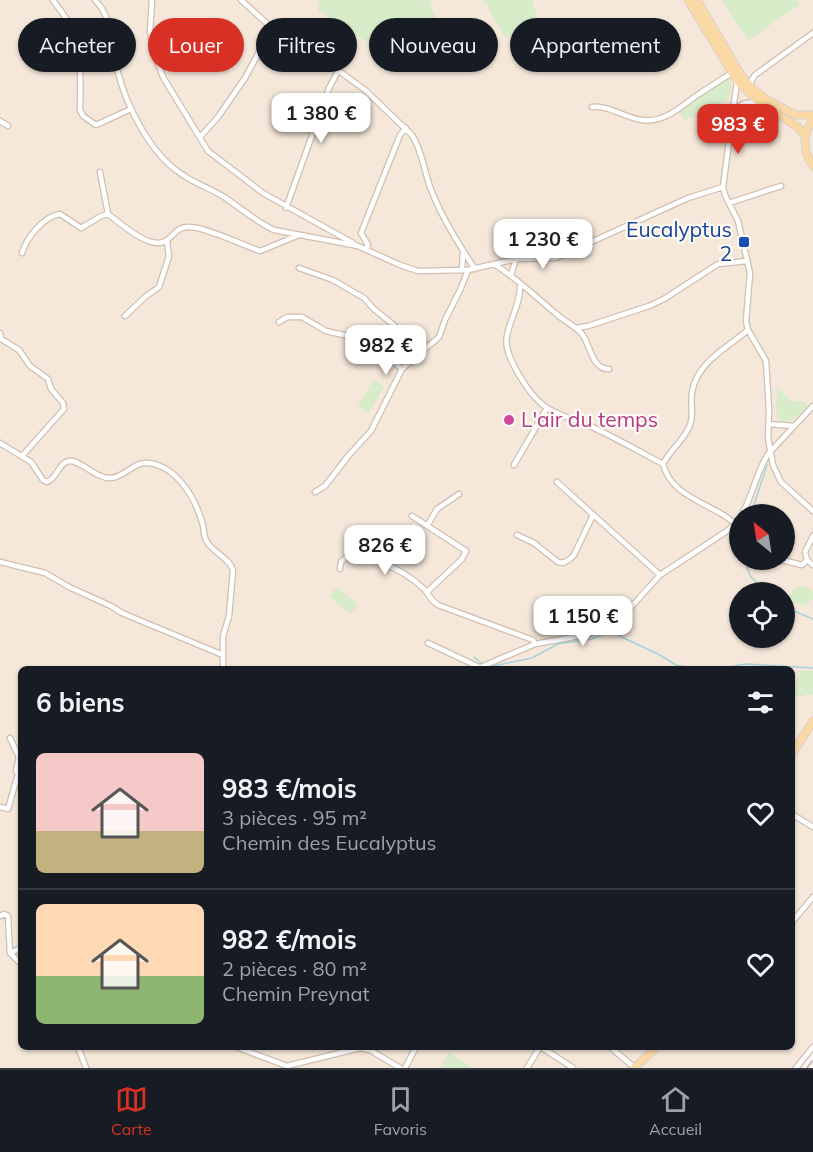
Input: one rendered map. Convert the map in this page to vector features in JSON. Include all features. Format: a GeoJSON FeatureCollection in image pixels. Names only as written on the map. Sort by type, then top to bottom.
{"type":"FeatureCollection","features":[{"type":"Feature","properties":{"kind":"main road"},"geometry":{"type":"LineString","coordinates":[[688,0],[732,73],[766,99],[795,115],[813,115]]}},
{"type":"Feature","properties":{"kind":"main road"},"geometry":{"type":"LineString","coordinates":[[697,0],[739,78],[762,105],[798,127],[805,136]]}},
{"type":"Feature","properties":{"kind":"main road"},"geometry":{"type":"LineString","coordinates":[[813,120],[805,136],[806,155],[813,166]]}},
{"type":"Feature","properties":{"kind":"main road"},"geometry":{"type":"LineString","coordinates":[[795,749],[813,721]]}},
{"type":"Feature","properties":{"kind":"main road"},"geometry":{"type":"LineString","coordinates":[[634,1068],[654,1050]]}},
{"type":"Feature","properties":{"kind":"street"},"geometry":{"type":"LineString","coordinates":[[53,0],[71,26],[77,43],[80,59],[80,110],[83,117],[96,125],[131,109]]}},
{"type":"Feature","properties":{"kind":"street"},"geometry":{"type":"LineString","coordinates":[[95,0],[111,28],[116,68],[131,109],[156,151],[169,165],[181,175],[222,196],[265,226],[358,246]]}},
{"type":"Feature","properties":{"kind":"street"},"geometry":{"type":"LineString","coordinates":[[152,0],[150,31],[155,56],[163,77],[208,150],[237,174],[286,207],[366,250],[418,271],[465,270],[516,259],[556,258],[688,198],[723,187]]}},
{"type":"Feature","properties":{"kind":"street"},"geometry":{"type":"LineString","coordinates":[[241,0],[261,18]]}},
{"type":"Feature","properties":{"kind":"street"},"geometry":{"type":"LineString","coordinates":[[749,85],[755,75],[813,33]]}},
{"type":"Feature","properties":{"kind":"street"},"geometry":{"type":"LineString","coordinates":[[200,137],[218,117],[256,58]]}},
{"type":"Feature","properties":{"kind":"street"},"geometry":{"type":"LineString","coordinates":[[286,207],[329,88],[337,72]]}},
{"type":"Feature","properties":{"kind":"street"},"geometry":{"type":"LineString","coordinates":[[339,72],[365,90],[406,128],[417,143],[432,193],[463,252],[475,269]]}},
{"type":"Feature","properties":{"kind":"street"},"geometry":{"type":"LineString","coordinates":[[592,107],[601,106],[639,120],[661,118],[678,110],[732,73]]}},
{"type":"Feature","properties":{"kind":"street"},"geometry":{"type":"LineString","coordinates":[[755,75],[739,78],[731,120],[723,187],[738,221],[747,261],[750,280],[746,321],[748,330],[766,361],[770,452],[781,482],[813,511]]}},
{"type":"Feature","properties":{"kind":"street"},"geometry":{"type":"LineString","coordinates":[[731,120],[740,104],[749,101],[762,105]]}},
{"type":"Feature","properties":{"kind":"street"},"geometry":{"type":"LineString","coordinates":[[0,121],[8,126]]}},
{"type":"Feature","properties":{"kind":"street"},"geometry":{"type":"LineString","coordinates":[[366,250],[368,245],[361,233],[400,135],[406,128]]}},
{"type":"Feature","properties":{"kind":"street"},"geometry":{"type":"LineString","coordinates":[[100,172],[108,214],[148,242],[158,245],[167,241],[176,229],[189,226],[260,251],[299,235]]}},
{"type":"Feature","properties":{"kind":"street"},"geometry":{"type":"LineString","coordinates":[[729,203],[781,186]]}},
{"type":"Feature","properties":{"kind":"street"},"geometry":{"type":"LineString","coordinates":[[22,253],[40,224],[52,215],[60,214],[81,228],[108,214]]}},
{"type":"Feature","properties":{"kind":"street"},"geometry":{"type":"LineString","coordinates":[[125,316],[159,287],[169,256],[167,241]]}},
{"type":"Feature","properties":{"kind":"street"},"geometry":{"type":"LineString","coordinates":[[315,492],[325,486],[371,431],[402,369],[439,337],[461,288],[465,270],[463,252]]}},
{"type":"Feature","properties":{"kind":"street"},"geometry":{"type":"LineString","coordinates":[[511,274],[516,259]]}},
{"type":"Feature","properties":{"kind":"street"},"geometry":{"type":"LineString","coordinates":[[576,328],[649,306],[664,299],[718,264],[747,261]]}},
{"type":"Feature","properties":{"kind":"street"},"geometry":{"type":"LineString","coordinates":[[494,264],[511,274],[520,285],[576,328],[584,336],[598,366],[609,369]]}},
{"type":"Feature","properties":{"kind":"street"},"geometry":{"type":"LineString","coordinates":[[299,267],[333,280],[364,298],[401,331],[420,354]]}},
{"type":"Feature","properties":{"kind":"street"},"geometry":{"type":"LineString","coordinates":[[520,285],[519,305],[506,346],[511,360],[531,393],[547,408],[610,435],[663,464],[674,487],[729,519]]}},
{"type":"Feature","properties":{"kind":"street"},"geometry":{"type":"LineString","coordinates":[[279,322],[287,317],[302,317],[326,331],[348,336],[402,369]]}},
{"type":"Feature","properties":{"kind":"street"},"geometry":{"type":"LineString","coordinates":[[584,336],[588,326]]}},
{"type":"Feature","properties":{"kind":"street"},"geometry":{"type":"LineString","coordinates":[[663,464],[690,425],[692,391],[702,370],[710,360],[748,330]]}},
{"type":"Feature","properties":{"kind":"street"},"geometry":{"type":"LineString","coordinates":[[0,333],[2,339],[19,350],[30,366],[48,379],[51,389],[63,403],[64,409],[22,456]]}},
{"type":"Feature","properties":{"kind":"street"},"geometry":{"type":"LineString","coordinates":[[747,504],[762,463],[813,406]]}},
{"type":"Feature","properties":{"kind":"street"},"geometry":{"type":"LineString","coordinates":[[514,465],[547,408]]}},
{"type":"Feature","properties":{"kind":"street"},"geometry":{"type":"LineString","coordinates":[[769,424],[794,426]]}},
{"type":"Feature","properties":{"kind":"street"},"geometry":{"type":"LineString","coordinates":[[0,442],[31,462],[43,480],[47,482],[53,480],[67,461],[73,460],[104,478],[114,478],[125,474],[146,462],[162,468],[182,483],[189,491],[202,522],[206,542],[231,565],[233,570],[229,616],[223,636],[223,666]]}},
{"type":"Feature","properties":{"kind":"street"},"geometry":{"type":"LineString","coordinates":[[557,482],[660,575]]}},
{"type":"Feature","properties":{"kind":"street"},"geometry":{"type":"LineString","coordinates":[[427,526],[437,509],[459,494]]}},
{"type":"Feature","properties":{"kind":"street"},"geometry":{"type":"LineString","coordinates":[[516,535],[534,543],[558,562],[563,563],[574,555],[593,515]]}},
{"type":"Feature","properties":{"kind":"street"},"geometry":{"type":"LineString","coordinates":[[412,516],[463,548],[465,554],[427,592]]}},
{"type":"Feature","properties":{"kind":"street"},"geometry":{"type":"LineString","coordinates":[[482,666],[536,644],[585,635],[603,629],[623,616],[660,575],[729,530]]}},
{"type":"Feature","properties":{"kind":"street"},"geometry":{"type":"LineString","coordinates":[[813,536],[806,548],[807,560],[813,565]]}},
{"type":"Feature","properties":{"kind":"street"},"geometry":{"type":"LineString","coordinates":[[340,569],[341,562],[356,548],[378,558],[379,562],[398,569],[427,592],[430,599],[438,605],[533,640],[536,644]]}},
{"type":"Feature","properties":{"kind":"street"},"geometry":{"type":"LineString","coordinates":[[795,563],[802,565],[807,560]]}},
{"type":"Feature","properties":{"kind":"street"},"geometry":{"type":"LineString","coordinates":[[0,562],[45,573],[122,613],[223,655]]}},
{"type":"Feature","properties":{"kind":"street"},"geometry":{"type":"LineString","coordinates":[[428,643],[473,666]]}},
{"type":"Feature","properties":{"kind":"street"},"geometry":{"type":"LineString","coordinates":[[10,738],[18,755]]}},
{"type":"Feature","properties":{"kind":"street"},"geometry":{"type":"LineString","coordinates":[[0,807],[8,809],[18,781]]}},
{"type":"Feature","properties":{"kind":"street"},"geometry":{"type":"LineString","coordinates":[[795,816],[813,827]]}},
{"type":"Feature","properties":{"kind":"street"},"geometry":{"type":"LineString","coordinates":[[795,918],[813,897]]}},
{"type":"Feature","properties":{"kind":"street"},"geometry":{"type":"LineString","coordinates":[[0,916],[4,914],[8,916],[10,953],[18,961]]}},
{"type":"Feature","properties":{"kind":"street"},"geometry":{"type":"LineString","coordinates":[[10,953],[18,949]]}},
{"type":"Feature","properties":{"kind":"street"},"geometry":{"type":"LineString","coordinates":[[796,1068],[813,1047]]}},
{"type":"Feature","properties":{"kind":"street"},"geometry":{"type":"LineString","coordinates":[[79,1050],[86,1068]]}},
{"type":"Feature","properties":{"kind":"street"},"geometry":{"type":"LineString","coordinates":[[244,1050],[287,1066],[352,1050]]}},
{"type":"Feature","properties":{"kind":"street"},"geometry":{"type":"LineString","coordinates":[[370,1050],[400,1068]]}},
{"type":"Feature","properties":{"kind":"street"},"geometry":{"type":"LineString","coordinates":[[405,1068],[414,1050]]}},
{"type":"Feature","properties":{"kind":"street"},"geometry":{"type":"LineString","coordinates":[[527,1068],[538,1050]]}},
{"type":"Feature","properties":{"kind":"street"},"geometry":{"type":"LineString","coordinates":[[545,1050],[573,1068]]}},
{"type":"Feature","properties":{"kind":"street"},"geometry":{"type":"LineString","coordinates":[[613,1050],[634,1068]]}},
{"type":"Feature","properties":{"kind":"shaded area"},"geometry":{"type":"Polygon","coordinates":[[[0,0],[813,0],[813,1053],[802,1068],[0,1068],[0,0]]]}},
{"type":"Feature","properties":{"kind":"green space"},"geometry":{"type":"Polygon","coordinates":[[[319,0],[433,0],[430,4],[436,18],[369,18],[369,44],[357,36],[357,18],[329,18],[318,11],[319,0]]]}},
{"type":"Feature","properties":{"kind":"green space"},"geometry":{"type":"Polygon","coordinates":[[[480,0],[532,0],[537,18],[510,18],[510,36],[505,38],[498,25],[498,18],[494,18],[485,2],[480,0]]]}},
{"type":"Feature","properties":{"kind":"green space"},"geometry":{"type":"Polygon","coordinates":[[[721,0],[797,0],[800,4],[748,41],[721,0]]]}},
{"type":"Feature","properties":{"kind":"green space"},"geometry":{"type":"Polygon","coordinates":[[[728,77],[732,86],[730,98],[684,121],[679,111],[728,77]]]}},
{"type":"Feature","properties":{"kind":"green space"},"geometry":{"type":"Polygon","coordinates":[[[373,380],[384,387],[369,413],[358,406],[373,380]]]}},
{"type":"Feature","properties":{"kind":"green space"},"geometry":{"type":"Polygon","coordinates":[[[777,387],[792,401],[809,402],[804,410],[789,422],[779,420],[776,412],[777,387]]]}},
{"type":"Feature","properties":{"kind":"green space"},"geometry":{"type":"Polygon","coordinates":[[[806,586],[813,592],[813,599],[803,606],[795,602],[796,587],[806,586]]]}},
{"type":"Feature","properties":{"kind":"green space"},"geometry":{"type":"Polygon","coordinates":[[[337,587],[358,605],[350,614],[329,596],[337,587]]]}},
{"type":"Feature","properties":{"kind":"green space"},"geometry":{"type":"Polygon","coordinates":[[[800,670],[813,671],[813,695],[807,694],[802,697],[795,695],[795,685],[800,670]]]}},
{"type":"Feature","properties":{"kind":"green space"},"geometry":{"type":"Polygon","coordinates":[[[449,1053],[471,1067],[440,1068],[449,1053]]]}},
{"type":"Feature","properties":{"kind":"waterway"},"geometry":{"type":"LineString","coordinates":[[754,504],[767,465]]}},
{"type":"Feature","properties":{"kind":"waterway"},"geometry":{"type":"LineString","coordinates":[[748,570],[756,582]]}},
{"type":"Feature","properties":{"kind":"waterway"},"geometry":{"type":"LineString","coordinates":[[795,612],[813,619]]}},
{"type":"Feature","properties":{"kind":"waterway"},"geometry":{"type":"LineString","coordinates":[[494,666],[532,658],[558,644],[613,633],[681,666]]}},
{"type":"Feature","properties":{"kind":"waterway"},"geometry":{"type":"LineString","coordinates":[[474,657],[481,663]]}},
{"type":"Feature","properties":{"kind":"waterway"},"geometry":{"type":"LineString","coordinates":[[734,666],[745,664],[779,666]]}},
{"type":"Feature","properties":{"kind":"waterway"},"geometry":{"type":"LineString","coordinates":[[795,667],[813,668]]}},
{"type":"Feature","properties":{"kind":"railway"},"geometry":{"type":"LineString","coordinates":[[807,1068],[813,1060]]}},
{"type":"Feature","properties":{"kind":"place","name":"Eucalyptus 2"},"geometry":{"type":"Point","coordinates":[744,242]}},
{"type":"Feature","properties":{"kind":"place","name":"L'air du temps"},"geometry":{"type":"Point","coordinates":[509,420]}}]}
